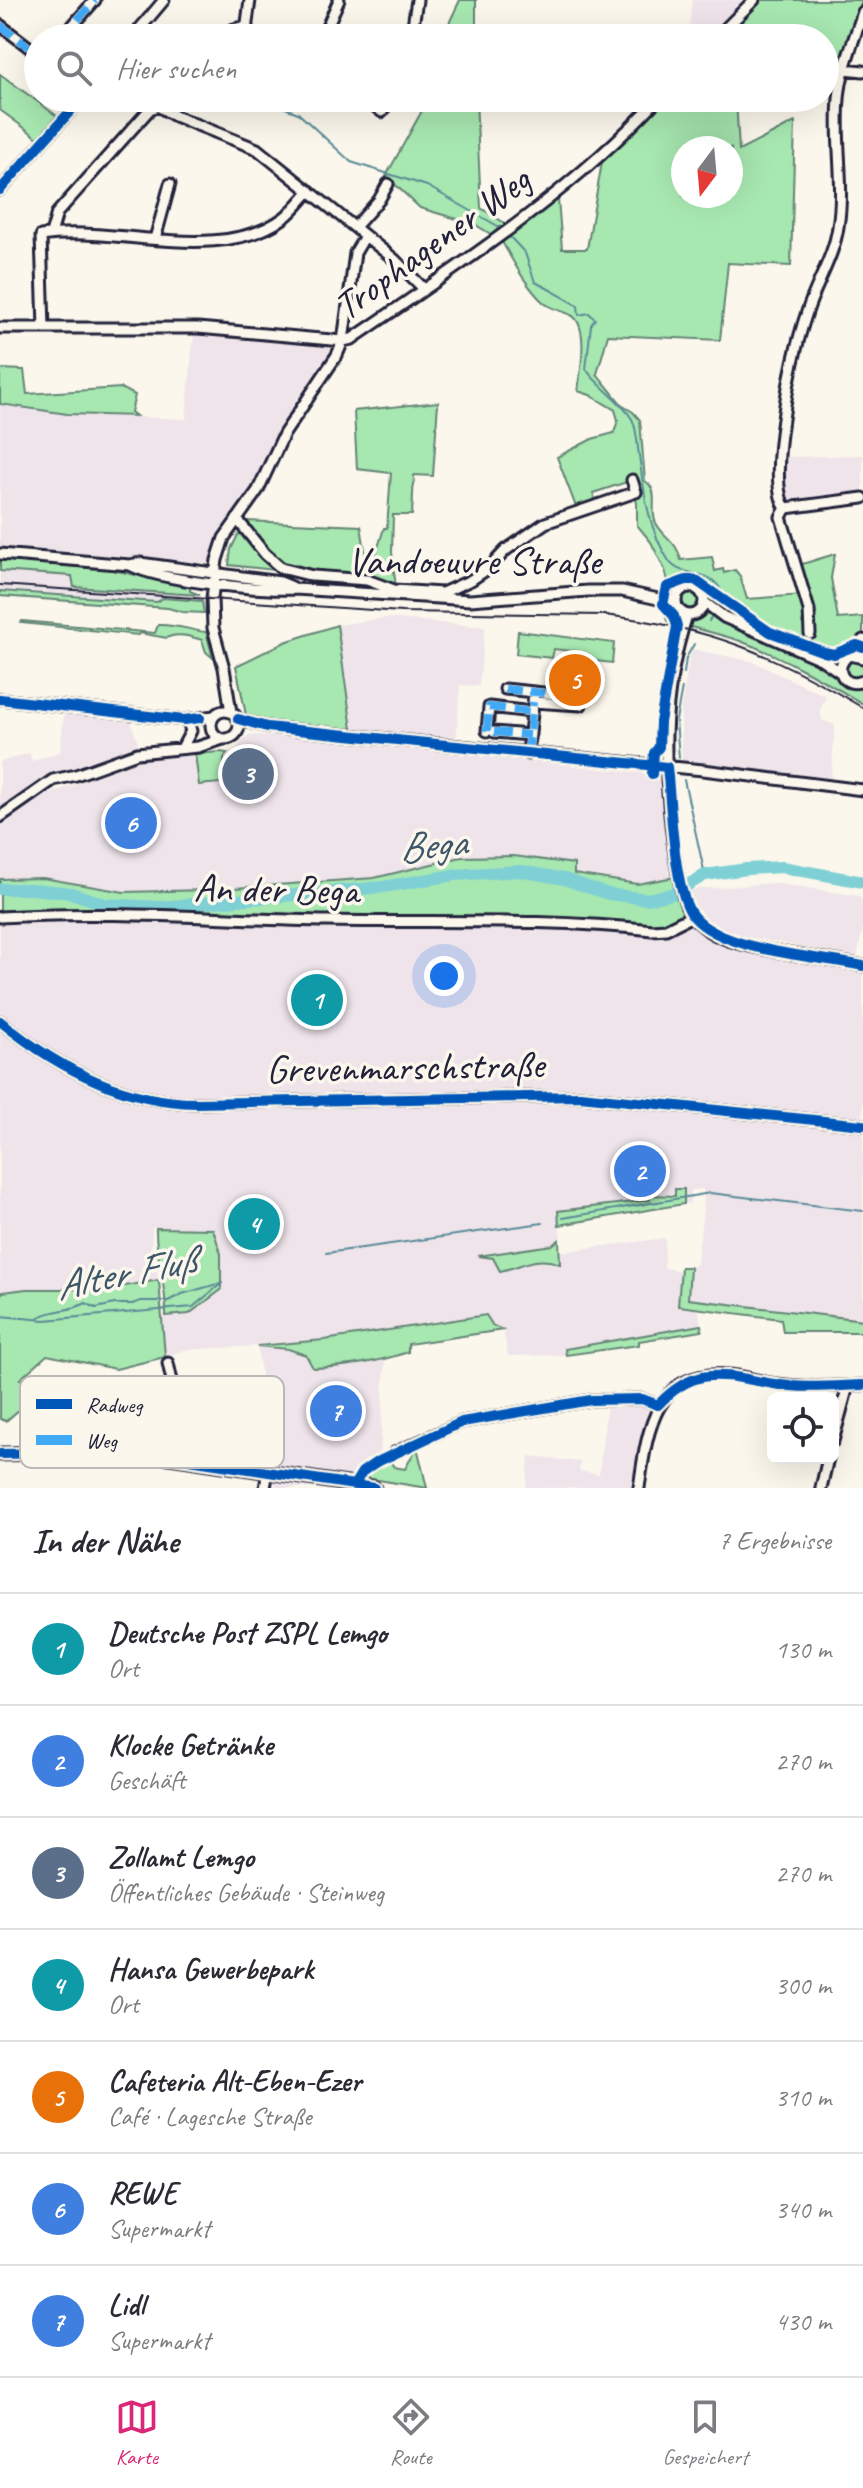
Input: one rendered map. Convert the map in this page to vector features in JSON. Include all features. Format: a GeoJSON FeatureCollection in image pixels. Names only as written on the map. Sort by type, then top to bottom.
{"type":"FeatureCollection","features":[{"type":"Feature","properties":{"kind":"main road"},"geometry":{"type":"LineString","coordinates":[[0,1454],[20,1454]]}},
{"type":"Feature","properties":{"kind":"main road"},"geometry":{"type":"LineString","coordinates":[[248,1468],[374,1488]]}},
{"type":"Feature","properties":{"kind":"street"},"geometry":{"type":"LineString","coordinates":[[74,24],[95,0]]}},
{"type":"Feature","properties":{"kind":"street"},"geometry":{"type":"LineString","coordinates":[[144,24],[164,0]]}},
{"type":"Feature","properties":{"kind":"street"},"geometry":{"type":"LineString","coordinates":[[247,24],[250,0]]}},
{"type":"Feature","properties":{"kind":"street"},"geometry":{"type":"LineString","coordinates":[[328,24],[339,0]]}},
{"type":"Feature","properties":{"kind":"street"},"geometry":{"type":"LineString","coordinates":[[413,24],[417,0]]}},
{"type":"Feature","properties":{"kind":"street"},"geometry":{"type":"LineString","coordinates":[[730,24],[754,0]]}},
{"type":"Feature","properties":{"kind":"street"},"geometry":{"type":"LineString","coordinates":[[839,98],[863,12]]}},
{"type":"Feature","properties":{"kind":"street"},"geometry":{"type":"LineString","coordinates":[[0,25],[24,43]]}},
{"type":"Feature","properties":{"kind":"street"},"geometry":{"type":"LineString","coordinates":[[845,69],[863,71]]}},
{"type":"Feature","properties":{"kind":"street"},"geometry":{"type":"LineString","coordinates":[[0,190],[70,112]]}},
{"type":"Feature","properties":{"kind":"street"},"geometry":{"type":"LineString","coordinates":[[51,234],[57,213],[147,112]]}},
{"type":"Feature","properties":{"kind":"street"},"geometry":{"type":"LineString","coordinates":[[168,112],[257,149],[355,227],[424,289]]}},
{"type":"Feature","properties":{"kind":"street","name":"Trophagener Weg"},"geometry":{"type":"LineString","coordinates":[[235,716],[213,628],[214,578],[224,538],[258,490],[284,434],[337,355],[343,341],[352,339],[494,240],[601,154],[644,112]]}},
{"type":"Feature","properties":{"kind":"street"},"geometry":{"type":"LineString","coordinates":[[786,508],[782,503],[779,471],[780,435],[790,373],[807,312],[838,231],[841,191],[838,112]]}},
{"type":"Feature","properties":{"kind":"street"},"geometry":{"type":"LineString","coordinates":[[155,239],[170,184]]}},
{"type":"Feature","properties":{"kind":"street"},"geometry":{"type":"LineString","coordinates":[[355,227],[379,200],[388,184]]}},
{"type":"Feature","properties":{"kind":"street"},"geometry":{"type":"LineString","coordinates":[[44,328],[41,236],[51,234],[189,242],[218,240],[258,232],[285,217],[310,191]]}},
{"type":"Feature","properties":{"kind":"street"},"geometry":{"type":"LineString","coordinates":[[0,328],[198,328],[343,341],[355,253],[365,236]]}},
{"type":"Feature","properties":{"kind":"street"},"geometry":{"type":"LineString","coordinates":[[237,519],[265,554],[281,568],[313,576],[367,580],[394,590],[442,593],[489,568],[506,550],[545,523],[636,492],[632,480]]}},
{"type":"Feature","properties":{"kind":"street"},"geometry":{"type":"LineString","coordinates":[[786,508],[863,498]]}},
{"type":"Feature","properties":{"kind":"street"},"geometry":{"type":"LineString","coordinates":[[786,508],[781,517],[809,610],[810,634]]}},
{"type":"Feature","properties":{"kind":"street","name":"Vandoeuvre Straße"},"geometry":{"type":"LineString","coordinates":[[0,554],[130,565],[140,563],[214,578],[280,582],[295,589],[470,600],[622,591],[676,603]]}},
{"type":"Feature","properties":{"kind":"street"},"geometry":{"type":"LineString","coordinates":[[699,613],[704,602],[702,594],[696,588],[688,587],[680,591],[676,603],[678,609],[687,615],[699,613],[724,617]]}},
{"type":"Feature","properties":{"kind":"street","name":"Vandoeuvre Straße"},"geometry":{"type":"LineString","coordinates":[[653,596],[680,591]]}},
{"type":"Feature","properties":{"kind":"street"},"geometry":{"type":"LineString","coordinates":[[704,602],[724,617],[821,659],[840,672],[848,682],[862,682]]}},
{"type":"Feature","properties":{"kind":"street"},"geometry":{"type":"LineString","coordinates":[[687,615],[667,722],[667,767],[671,827],[685,900],[692,916],[710,931],[736,942],[863,966]]}},
{"type":"Feature","properties":{"kind":"street"},"geometry":{"type":"LineString","coordinates":[[821,659],[860,656],[863,640]]}},
{"type":"Feature","properties":{"kind":"street"},"geometry":{"type":"LineString","coordinates":[[840,672],[843,659]]}},
{"type":"Feature","properties":{"kind":"street"},"geometry":{"type":"LineString","coordinates":[[530,735],[490,732],[489,707],[520,711],[533,702],[561,699],[563,665]]}},
{"type":"Feature","properties":{"kind":"street","name":"Trophagener Weg"},"geometry":{"type":"LineString","coordinates":[[217,714],[226,685]]}},
{"type":"Feature","properties":{"kind":"street"},"geometry":{"type":"LineString","coordinates":[[505,689],[522,691],[533,702]]}},
{"type":"Feature","properties":{"kind":"street"},"geometry":{"type":"LineString","coordinates":[[520,711],[522,691]]}},
{"type":"Feature","properties":{"kind":"street"},"geometry":{"type":"LineString","coordinates":[[0,699],[186,721],[211,729],[223,739]]}},
{"type":"Feature","properties":{"kind":"street"},"geometry":{"type":"LineString","coordinates":[[528,754],[533,702]]}},
{"type":"Feature","properties":{"kind":"street"},"geometry":{"type":"LineString","coordinates":[[186,721],[217,714],[235,716],[267,727],[863,790]]}},
{"type":"Feature","properties":{"kind":"street"},"geometry":{"type":"LineString","coordinates":[[193,748],[205,740],[217,714]]}},
{"type":"Feature","properties":{"kind":"street"},"geometry":{"type":"LineString","coordinates":[[235,716],[238,731]]}},
{"type":"Feature","properties":{"kind":"street"},"geometry":{"type":"LineString","coordinates":[[182,748],[191,731],[186,721]]}},
{"type":"Feature","properties":{"kind":"street"},"geometry":{"type":"LineString","coordinates":[[0,817],[38,791],[137,753],[193,748],[232,737],[238,731],[267,727]]}},
{"type":"Feature","properties":{"kind":"street","name":"An der Bega"},"geometry":{"type":"LineString","coordinates":[[0,917],[80,914],[331,921],[549,922],[652,930],[666,929],[692,916]]}},
{"type":"Feature","properties":{"kind":"street","name":"Grevenmarschstraße"},"geometry":{"type":"LineString","coordinates":[[0,1021],[36,1049],[95,1082],[162,1101],[608,1097],[863,1125]]}},
{"type":"Feature","properties":{"kind":"street"},"geometry":{"type":"LineString","coordinates":[[168,1363],[170,1376]]}},
{"type":"Feature","properties":{"kind":"street"},"geometry":{"type":"LineString","coordinates":[[639,1488],[647,1434],[658,1405],[675,1388],[707,1375],[728,1375],[808,1387],[863,1385]]}},
{"type":"Feature","properties":{"kind":"street"},"geometry":{"type":"LineString","coordinates":[[839,1419],[848,1386]]}},
{"type":"Feature","properties":{"kind":"street"},"geometry":{"type":"LineString","coordinates":[[394,1453],[462,1422],[591,1400],[642,1399],[658,1405]]}},
{"type":"Feature","properties":{"kind":"street"},"geometry":{"type":"LineString","coordinates":[[821,1488],[827,1464]]}},
{"type":"Feature","properties":{"kind":"street"},"geometry":{"type":"LineString","coordinates":[[265,1488],[268,1471]]}},
{"type":"Feature","properties":{"kind":"shaded area"},"geometry":{"type":"Polygon","coordinates":[[[692,0],[748,0],[723,24],[689,24],[692,0]]]}},
{"type":"Feature","properties":{"kind":"shaded area"},"geometry":{"type":"Polygon","coordinates":[[[194,331],[328,345],[332,354],[281,433],[255,489],[221,530],[210,563],[0,548],[0,404],[67,414],[186,419],[194,331]]]}},
{"type":"Feature","properties":{"kind":"shaded area"},"geometry":{"type":"Polygon","coordinates":[[[863,455],[863,494],[794,504],[787,500],[785,457],[863,455]]]}},
{"type":"Feature","properties":{"kind":"shaded area"},"geometry":{"type":"Polygon","coordinates":[[[0,571],[72,576],[74,587],[200,595],[202,601],[163,598],[157,602],[0,591],[0,571]]]}},
{"type":"Feature","properties":{"kind":"shaded area"},"geometry":{"type":"Polygon","coordinates":[[[387,618],[485,627],[479,686],[460,685],[456,741],[352,729],[337,625],[387,618]]]}},
{"type":"Feature","properties":{"kind":"shaded area"},"geometry":{"type":"Polygon","coordinates":[[[691,649],[751,661],[826,696],[820,710],[822,720],[835,725],[831,780],[682,762],[681,708],[691,649]]]}},
{"type":"Feature","properties":{"kind":"shaded area"},"geometry":{"type":"Polygon","coordinates":[[[64,714],[131,722],[139,746],[39,780],[0,809],[0,762],[29,753],[32,761],[60,752],[64,714]]]}},
{"type":"Feature","properties":{"kind":"shaded area"},"geometry":{"type":"Polygon","coordinates":[[[249,735],[306,738],[659,775],[675,877],[637,884],[574,874],[574,864],[514,856],[461,857],[374,878],[207,890],[124,892],[43,878],[0,879],[0,827],[38,798],[142,759],[235,752],[249,735]]]}},
{"type":"Feature","properties":{"kind":"shaded area"},"geometry":{"type":"Polygon","coordinates":[[[774,883],[859,896],[863,902],[863,927],[857,957],[743,936],[724,929],[708,920],[696,907],[690,890],[774,883]]]}},
{"type":"Feature","properties":{"kind":"shaded area"},"geometry":{"type":"Polygon","coordinates":[[[54,916],[547,925],[662,935],[691,921],[717,942],[863,970],[863,1122],[608,1092],[178,1098],[116,1086],[97,1079],[39,1046],[0,1014],[0,920],[54,916]]]}},
{"type":"Feature","properties":{"kind":"shaded area"},"geometry":{"type":"Polygon","coordinates":[[[0,1029],[36,1057],[101,1091],[158,1106],[198,1109],[429,1103],[600,1103],[863,1129],[863,1320],[687,1299],[690,1267],[697,1264],[703,1189],[691,1190],[690,1203],[684,1204],[684,1189],[675,1189],[675,1196],[651,1195],[650,1200],[602,1206],[559,1225],[561,1237],[556,1243],[481,1256],[513,1268],[538,1259],[560,1263],[559,1252],[665,1238],[664,1268],[681,1271],[678,1305],[698,1308],[701,1325],[566,1348],[566,1355],[508,1356],[503,1330],[493,1326],[486,1316],[324,1340],[258,1344],[297,1352],[306,1355],[310,1361],[353,1366],[385,1360],[380,1456],[354,1476],[352,1488],[275,1488],[278,1468],[284,1468],[284,1376],[262,1376],[257,1346],[184,1350],[165,1357],[163,1316],[189,1314],[213,1229],[152,1227],[151,1251],[159,1280],[108,1289],[26,1289],[0,1295],[0,1029]]]}},
{"type":"Feature","properties":{"kind":"shaded area"},"geometry":{"type":"Polygon","coordinates":[[[638,1403],[647,1406],[648,1412],[633,1488],[526,1488],[529,1456],[580,1462],[579,1471],[599,1474],[607,1404],[638,1403]]]}},
{"type":"Feature","properties":{"kind":"green space"},"geometry":{"type":"Polygon","coordinates":[[[460,0],[476,0],[476,24],[449,24],[460,0]]]}},
{"type":"Feature","properties":{"kind":"green space"},"geometry":{"type":"Polygon","coordinates":[[[761,0],[862,0],[839,60],[839,24],[738,24],[761,0]]]}},
{"type":"Feature","properties":{"kind":"green space"},"geometry":{"type":"Polygon","coordinates":[[[0,74],[24,92],[24,112],[52,112],[57,116],[38,138],[0,110],[0,74]]]}},
{"type":"Feature","properties":{"kind":"green space"},"geometry":{"type":"Polygon","coordinates":[[[421,112],[477,112],[481,208],[506,224],[494,236],[474,224],[420,208],[386,176],[421,112]]]}},
{"type":"Feature","properties":{"kind":"green space"},"geometry":{"type":"Polygon","coordinates":[[[654,112],[737,112],[738,136],[671,136],[671,208],[743,208],[743,149],[795,122],[791,266],[728,263],[720,340],[608,335],[597,374],[623,406],[640,420],[645,481],[654,495],[654,518],[677,548],[681,560],[712,557],[715,571],[723,569],[724,573],[735,570],[747,599],[803,595],[805,614],[802,623],[808,630],[807,641],[810,642],[816,624],[799,565],[835,554],[831,578],[838,619],[863,617],[863,704],[756,647],[667,621],[662,607],[669,585],[651,542],[637,525],[637,503],[630,481],[593,493],[596,502],[576,507],[557,457],[592,439],[614,433],[618,420],[615,410],[578,391],[582,339],[577,320],[546,304],[537,295],[501,240],[510,230],[558,199],[562,249],[587,249],[602,162],[654,112]]]}},
{"type":"Feature","properties":{"kind":"green space"},"geometry":{"type":"Polygon","coordinates":[[[0,369],[24,370],[27,394],[121,388],[135,395],[131,412],[136,416],[67,414],[0,404],[0,369]]]}},
{"type":"Feature","properties":{"kind":"green space"},"geometry":{"type":"Polygon","coordinates":[[[438,402],[433,476],[414,475],[412,515],[393,515],[392,552],[396,588],[373,578],[370,573],[384,528],[387,528],[391,473],[357,469],[354,411],[438,402]]]}},
{"type":"Feature","properties":{"kind":"green space"},"geometry":{"type":"Polygon","coordinates":[[[245,521],[361,526],[367,563],[361,577],[293,567],[266,550],[245,521]]]}},
{"type":"Feature","properties":{"kind":"green space"},"geometry":{"type":"Polygon","coordinates":[[[240,531],[278,568],[229,565],[231,549],[240,531]]]}},
{"type":"Feature","properties":{"kind":"green space"},"geometry":{"type":"Polygon","coordinates":[[[0,560],[113,570],[190,587],[190,591],[200,595],[74,587],[72,576],[0,571],[0,560]]]}},
{"type":"Feature","properties":{"kind":"green space"},"geometry":{"type":"Polygon","coordinates":[[[0,591],[157,602],[163,598],[202,601],[204,613],[0,596],[0,591]]]}},
{"type":"Feature","properties":{"kind":"green space"},"geometry":{"type":"Polygon","coordinates":[[[22,621],[155,633],[158,625],[176,626],[206,632],[213,658],[206,652],[202,640],[189,636],[167,638],[22,621]]]}},
{"type":"Feature","properties":{"kind":"green space"},"geometry":{"type":"Polygon","coordinates":[[[337,625],[352,729],[252,719],[246,715],[236,666],[285,642],[337,625]]]}},
{"type":"Feature","properties":{"kind":"green space"},"geometry":{"type":"Polygon","coordinates":[[[518,631],[614,643],[612,663],[579,659],[579,652],[554,649],[552,658],[516,654],[518,631]]]}},
{"type":"Feature","properties":{"kind":"green space"},"geometry":{"type":"Polygon","coordinates":[[[227,753],[224,758],[224,780],[199,785],[195,754],[227,753]]]}},
{"type":"Feature","properties":{"kind":"green space"},"geometry":{"type":"Polygon","coordinates":[[[514,856],[574,864],[574,874],[637,884],[675,877],[686,913],[664,926],[652,927],[550,918],[0,914],[0,879],[43,878],[124,892],[207,890],[374,878],[461,857],[514,856]]]}},
{"type":"Feature","properties":{"kind":"green space"},"geometry":{"type":"Polygon","coordinates":[[[675,1189],[684,1189],[684,1204],[559,1225],[558,1211],[650,1200],[651,1195],[675,1196],[675,1189]]]}},
{"type":"Feature","properties":{"kind":"green space"},"geometry":{"type":"Polygon","coordinates":[[[156,1228],[213,1229],[221,1254],[221,1290],[189,1314],[166,1316],[156,1228]]]}},
{"type":"Feature","properties":{"kind":"green space"},"geometry":{"type":"Polygon","coordinates":[[[559,1240],[560,1264],[537,1261],[500,1271],[493,1258],[478,1256],[552,1245],[559,1240]]]}},
{"type":"Feature","properties":{"kind":"green space"},"geometry":{"type":"Polygon","coordinates":[[[681,1267],[690,1267],[688,1299],[863,1320],[863,1332],[783,1332],[781,1319],[678,1306],[681,1267]]]}},
{"type":"Feature","properties":{"kind":"green space"},"geometry":{"type":"Polygon","coordinates":[[[159,1280],[165,1357],[116,1369],[47,1355],[20,1376],[20,1409],[6,1421],[0,1419],[0,1295],[26,1289],[108,1289],[159,1280]]]}},
{"type":"Feature","properties":{"kind":"green space"},"geometry":{"type":"Polygon","coordinates":[[[486,1315],[493,1326],[503,1330],[408,1344],[408,1352],[350,1365],[313,1368],[306,1355],[288,1349],[257,1346],[324,1340],[486,1315]]]}},
{"type":"Feature","properties":{"kind":"green space"},"geometry":{"type":"Polygon","coordinates":[[[701,1325],[702,1331],[639,1341],[639,1345],[566,1355],[565,1349],[701,1325]]]}},
{"type":"Feature","properties":{"kind":"green space"},"geometry":{"type":"Polygon","coordinates":[[[417,1447],[427,1488],[366,1478],[371,1469],[388,1458],[394,1467],[405,1469],[417,1447]]]}},
{"type":"Feature","properties":{"kind":"waterway"},"geometry":{"type":"LineString","coordinates":[[295,112],[351,162],[427,186],[503,229]]}},
{"type":"Feature","properties":{"kind":"waterway"},"geometry":{"type":"LineString","coordinates":[[509,236],[525,253],[535,282],[578,306],[579,315],[589,313],[595,319],[591,325],[586,369],[634,423],[645,496],[656,536],[675,567],[704,576],[718,585],[723,594],[718,606]]}},
{"type":"Feature","properties":{"kind":"waterway"},"geometry":{"type":"LineString","coordinates":[[709,621],[711,617]]}},
{"type":"Feature","properties":{"kind":"waterway"},"geometry":{"type":"LineString","coordinates":[[684,673],[686,658],[694,644]]}},
{"type":"Feature","properties":{"kind":"waterway"},"geometry":{"type":"LineString","coordinates":[[679,758],[676,720],[682,688]]}},
{"type":"Feature","properties":{"kind":"waterway"},"geometry":{"type":"LineString","coordinates":[[684,780],[705,875]]}},
{"type":"Feature","properties":{"kind":"waterway","name":"Bega"},"geometry":{"type":"LineString","coordinates":[[0,889],[71,893],[105,904],[160,907],[383,887],[454,875],[521,871],[564,879],[608,894],[647,899],[672,894],[705,875],[747,869],[782,867],[863,882]]}},
{"type":"Feature","properties":{"kind":"waterway","name":"Alter Fluß"},"geometry":{"type":"LineString","coordinates":[[563,1218],[710,1193],[863,1211]]}},
{"type":"Feature","properties":{"kind":"waterway","name":"Alter Fluß"},"geometry":{"type":"LineString","coordinates":[[326,1253],[543,1223]]}},
{"type":"Feature","properties":{"kind":"waterway","name":"Alter Fluß"},"geometry":{"type":"LineString","coordinates":[[37,1318],[86,1303],[96,1308],[141,1301],[168,1301],[221,1283]]}},
{"type":"Feature","properties":{"kind":"waterway","name":"Alter Fluß"},"geometry":{"type":"LineString","coordinates":[[0,1316],[45,1320],[193,1307],[222,1283]]}},
{"type":"Feature","properties":{"kind":"railway"},"geometry":{"type":"LineString","coordinates":[[0,585],[402,612],[604,615],[642,620],[709,635],[740,646],[800,672],[863,708]]}},
{"type":"Feature","properties":{"kind":"marked path"},"geometry":{"type":"LineString","coordinates":[[74,24],[95,0]]}},
{"type":"Feature","properties":{"kind":"marked path"},"geometry":{"type":"LineString","coordinates":[[0,25],[24,43]]}},
{"type":"Feature","properties":{"kind":"marked path"},"geometry":{"type":"LineString","coordinates":[[561,701],[563,665]]}},
{"type":"Feature","properties":{"kind":"marked path"},"geometry":{"type":"LineString","coordinates":[[505,689],[582,697],[582,701]]}},
{"type":"Feature","properties":{"kind":"marked path"},"geometry":{"type":"LineString","coordinates":[[528,754],[533,702]]}},
{"type":"Feature","properties":{"kind":"marked path"},"geometry":{"type":"LineString","coordinates":[[487,731],[489,707],[532,712]]}},
{"type":"Feature","properties":{"kind":"marked path"},"geometry":{"type":"LineString","coordinates":[[494,732],[530,735]]}},
{"type":"Feature","properties":{"kind":"cycle path"},"geometry":{"type":"LineString","coordinates":[[0,190],[70,112]]}},
{"type":"Feature","properties":{"kind":"cycle path"},"geometry":{"type":"LineString","coordinates":[[652,774],[654,753],[659,747],[660,722],[677,626],[674,616],[663,604],[667,587],[695,580],[770,632],[824,652],[834,654],[857,645],[863,647]]}},
{"type":"Feature","properties":{"kind":"cycle path"},"geometry":{"type":"LineString","coordinates":[[0,699],[184,720],[200,718]]}},
{"type":"Feature","properties":{"kind":"cycle path"},"geometry":{"type":"LineString","coordinates":[[238,719],[267,727],[667,767],[677,868],[681,888],[694,917],[708,929],[749,945],[863,966]]}},
{"type":"Feature","properties":{"kind":"cycle path"},"geometry":{"type":"LineString","coordinates":[[0,1021],[44,1053],[91,1079],[116,1089],[169,1101],[580,1096],[863,1125]]}},
{"type":"Feature","properties":{"kind":"cycle path"},"geometry":{"type":"LineString","coordinates":[[354,1485],[362,1472],[375,1463],[462,1422],[591,1400],[642,1399],[658,1405],[686,1383],[712,1376],[796,1386],[863,1385]]}},
{"type":"Feature","properties":{"kind":"cycle path"},"geometry":{"type":"LineString","coordinates":[[0,1454],[20,1454]]}},
{"type":"Feature","properties":{"kind":"cycle path"},"geometry":{"type":"LineString","coordinates":[[242,1468],[374,1488]]}},
{"type":"Feature","properties":{"kind":"place","name":"Cafeteria Alt-Eben-Ezer"},"geometry":{"type":"Point","coordinates":[575,680]}},
{"type":"Feature","properties":{"kind":"place","name":"Zollamt Lemgo"},"geometry":{"type":"Point","coordinates":[248,774]}},
{"type":"Feature","properties":{"kind":"place","name":"REWE"},"geometry":{"type":"Point","coordinates":[131,823]}},
{"type":"Feature","properties":{"kind":"place","name":"Deutsche Post ZSPL Lemgo"},"geometry":{"type":"Point","coordinates":[317,1000]}},
{"type":"Feature","properties":{"kind":"place","name":"Klocke Getränke"},"geometry":{"type":"Point","coordinates":[640,1171]}},
{"type":"Feature","properties":{"kind":"place","name":"Hansa Gewerbepark"},"geometry":{"type":"Point","coordinates":[254,1224]}},
{"type":"Feature","properties":{"kind":"place","name":"Lidl"},"geometry":{"type":"Point","coordinates":[336,1411]}}]}
